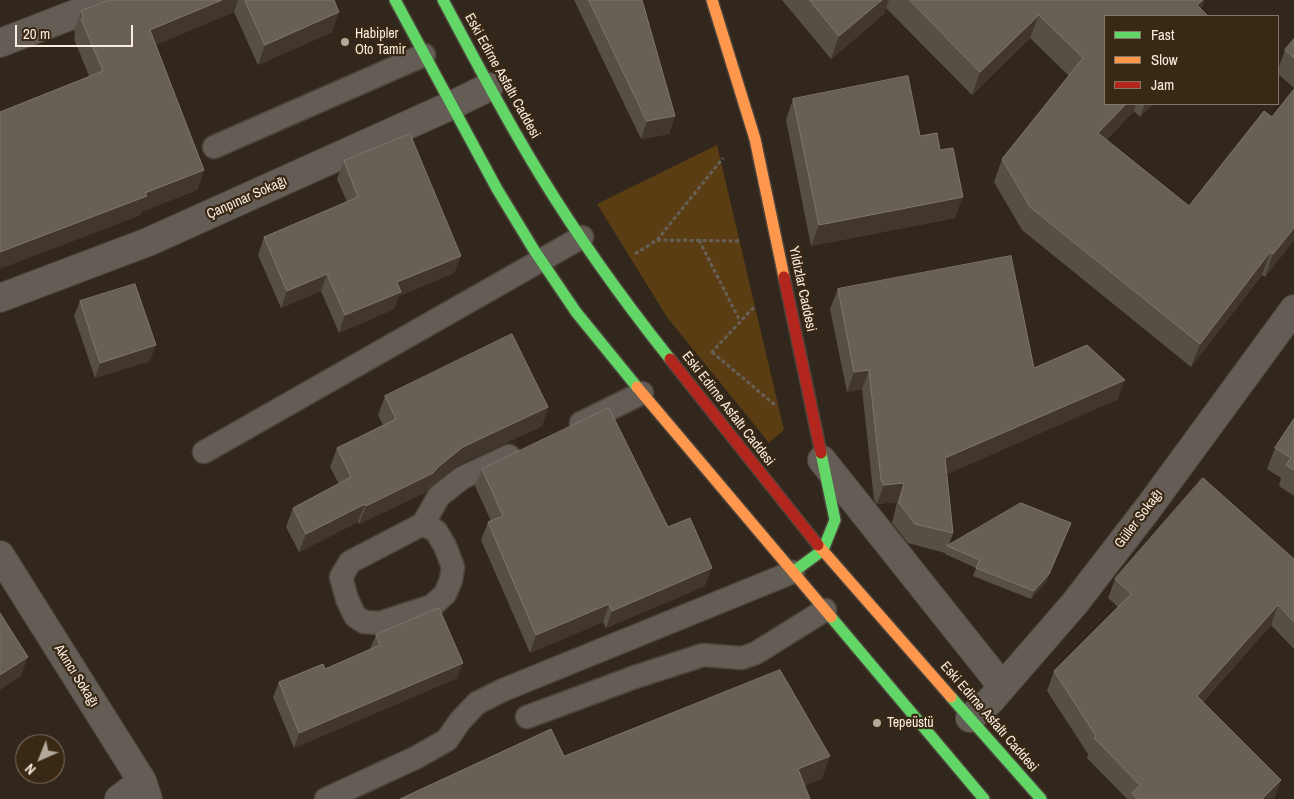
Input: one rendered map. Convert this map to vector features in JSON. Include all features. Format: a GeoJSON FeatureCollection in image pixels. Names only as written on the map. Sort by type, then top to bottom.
{"type":"FeatureCollection","features":[{"type":"Feature","properties":{"kind":"main road"},"geometry":{"type":"LineString","coordinates":[[395,0],[497,189],[540,259],[576,312],[642,394],[825,610],[940,741],[984,799]]}},
{"type":"Feature","properties":{"kind":"main road","name":"Eski Edirne Asfaltı Caddesi"},"geometry":{"type":"LineString","coordinates":[[443,0],[539,173],[649,333],[822,550],[967,720],[1041,799]]}},
{"type":"Feature","properties":{"kind":"main road","name":"Yıldızlar Caddesi"},"geometry":{"type":"LineString","coordinates":[[712,0],[751,125],[822,460],[834,520],[822,550]]}},
{"type":"Feature","properties":{"kind":"main road"},"geometry":{"type":"LineString","coordinates":[[793,572],[822,550]]}},
{"type":"Feature","properties":{"kind":"street"},"geometry":{"type":"LineString","coordinates":[[0,43],[111,0]]}},
{"type":"Feature","properties":{"kind":"street","name":"Çanpınar Sokağı"},"geometry":{"type":"LineString","coordinates":[[0,298],[148,242],[452,106],[490,87]]}},
{"type":"Feature","properties":{"kind":"street","name":"Güller Sokağı"},"geometry":{"type":"LineString","coordinates":[[967,720],[990,701],[1081,596],[1149,507],[1294,309]]}},
{"type":"Feature","properties":{"kind":"street"},"geometry":{"type":"LineString","coordinates":[[822,460],[1002,686]]}},
{"type":"Feature","properties":{"kind":"street","name":"Akıncı Sokağı"},"geometry":{"type":"LineString","coordinates":[[0,555],[145,790]]}},
{"type":"Feature","properties":{"kind":"street"},"geometry":{"type":"LineString","coordinates":[[119,799],[145,790]]}},
{"type":"Feature","properties":{"kind":"lane"},"geometry":{"type":"LineString","coordinates":[[214,147],[424,55]]}},
{"type":"Feature","properties":{"kind":"lane"},"geometry":{"type":"LineString","coordinates":[[204,452],[540,259],[582,237]]}},
{"type":"Feature","properties":{"kind":"lane"},"geometry":{"type":"LineString","coordinates":[[559,433],[642,394]]}},
{"type":"Feature","properties":{"kind":"lane"},"geometry":{"type":"LineString","coordinates":[[423,524],[436,531],[445,546],[453,568],[451,580],[445,594],[432,606],[380,623],[364,622],[355,616],[347,599],[341,577],[350,562],[423,524],[439,496],[462,478],[524,450]]}},
{"type":"Feature","properties":{"kind":"lane"},"geometry":{"type":"LineString","coordinates":[[326,799],[415,758],[447,740],[460,721],[477,703],[502,690],[793,572]]}},
{"type":"Feature","properties":{"kind":"lane"},"geometry":{"type":"LineString","coordinates":[[527,717],[635,676],[703,655],[742,658],[756,653],[825,610]]}},
{"type":"Feature","properties":{"kind":"path"},"geometry":{"type":"LineString","coordinates":[[605,271],[657,240],[751,125]]}},
{"type":"Feature","properties":{"kind":"path"},"geometry":{"type":"LineString","coordinates":[[657,240],[776,241]]}},
{"type":"Feature","properties":{"kind":"path"},"geometry":{"type":"LineString","coordinates":[[699,240],[740,321]]}},
{"type":"Feature","properties":{"kind":"path"},"geometry":{"type":"LineString","coordinates":[[686,381],[740,321],[784,278]]}},
{"type":"Feature","properties":{"kind":"path"},"geometry":{"type":"LineString","coordinates":[[712,352],[778,407]]}},
{"type":"Feature","properties":{"kind":"shaded area"},"geometry":{"type":"Polygon","coordinates":[[[717,145],[784,430],[769,443],[667,317],[597,204],[717,145]]]}},
{"type":"Feature","properties":{"kind":"building"},"geometry":{"type":"Polygon","coordinates":[[[110,0],[222,0],[150,30],[204,170],[145,193],[147,196],[0,252],[0,112],[103,71],[81,19],[84,18],[81,11],[110,0]]]}},
{"type":"Feature","properties":{"kind":"building"},"geometry":{"type":"Polygon","coordinates":[[[245,0],[334,0],[339,12],[265,45],[245,0]]]}},
{"type":"Feature","properties":{"kind":"building"},"geometry":{"type":"Polygon","coordinates":[[[589,0],[642,0],[675,116],[647,121],[589,0]]]}},
{"type":"Feature","properties":{"kind":"building"},"geometry":{"type":"Polygon","coordinates":[[[810,0],[882,0],[839,36],[810,0]]]}},
{"type":"Feature","properties":{"kind":"building"},"geometry":{"type":"Polygon","coordinates":[[[910,0],[1203,0],[1197,5],[1207,15],[1104,15],[1104,105],[1125,105],[1098,133],[1189,206],[1264,111],[1272,117],[1294,89],[1294,228],[1273,254],[1270,252],[1200,344],[1030,207],[1002,159],[1083,58],[1039,15],[980,72],[910,0]]]}},
{"type":"Feature","properties":{"kind":"building"},"geometry":{"type":"Polygon","coordinates":[[[1294,39],[1294,58],[1285,50],[1294,39]]]}},
{"type":"Feature","properties":{"kind":"building"},"geometry":{"type":"Polygon","coordinates":[[[908,76],[920,136],[937,133],[940,150],[953,148],[963,197],[819,225],[793,99],[908,76]]]}},
{"type":"Feature","properties":{"kind":"building"},"geometry":{"type":"Polygon","coordinates":[[[410,134],[461,256],[397,282],[401,292],[345,315],[327,274],[287,291],[264,237],[358,197],[344,161],[410,134]]]}},
{"type":"Feature","properties":{"kind":"building"},"geometry":{"type":"Polygon","coordinates":[[[1011,256],[1034,368],[1087,345],[1125,380],[945,458],[953,533],[915,524],[899,503],[904,483],[884,485],[881,480],[869,370],[854,372],[838,289],[1011,256]]]}},
{"type":"Feature","properties":{"kind":"building"},"geometry":{"type":"Polygon","coordinates":[[[135,284],[156,345],[100,363],[80,301],[135,284]]]}},
{"type":"Feature","properties":{"kind":"building"},"geometry":{"type":"Polygon","coordinates":[[[512,334],[548,407],[463,447],[433,473],[306,534],[293,508],[351,477],[337,448],[396,419],[385,396],[512,334]]]}},
{"type":"Feature","properties":{"kind":"building"},"geometry":{"type":"Polygon","coordinates":[[[609,408],[668,527],[690,518],[712,568],[612,611],[609,604],[536,635],[488,522],[503,516],[482,469],[609,408]]]}},
{"type":"Feature","properties":{"kind":"building"},"geometry":{"type":"Polygon","coordinates":[[[1294,419],[1294,470],[1286,465],[1291,458],[1275,448],[1294,419]]]}},
{"type":"Feature","properties":{"kind":"building"},"geometry":{"type":"Polygon","coordinates":[[[1203,478],[1294,559],[1294,622],[1278,605],[1197,696],[1281,780],[1262,799],[1137,799],[1132,793],[1140,785],[1094,738],[1096,736],[1054,671],[1131,594],[1115,579],[1203,478]]]}},
{"type":"Feature","properties":{"kind":"building"},"geometry":{"type":"Polygon","coordinates":[[[1021,503],[1071,523],[1049,574],[1034,591],[976,568],[980,560],[947,546],[1021,503]]]}},
{"type":"Feature","properties":{"kind":"building"},"geometry":{"type":"Polygon","coordinates":[[[439,608],[463,663],[299,733],[279,682],[323,664],[325,669],[380,645],[376,635],[439,608]]]}},
{"type":"Feature","properties":{"kind":"building"},"geometry":{"type":"Polygon","coordinates":[[[0,613],[28,657],[0,675],[0,613]]]}},
{"type":"Feature","properties":{"kind":"building"},"geometry":{"type":"Polygon","coordinates":[[[780,670],[830,756],[798,769],[810,799],[400,799],[551,729],[564,756],[780,670]]]}},
{"type":"Feature","properties":{"kind":"traffic: fast"},"geometry":{"type":"LineString","coordinates":[[395,0],[497,189],[534,250],[576,312],[637,387]]}},
{"type":"Feature","properties":{"kind":"traffic: fast"},"geometry":{"type":"LineString","coordinates":[[443,0],[501,109],[569,221],[601,268],[670,359]]}},
{"type":"Feature","properties":{"kind":"traffic: fast"},"geometry":{"type":"LineString","coordinates":[[793,572],[823,550],[835,520],[821,453]]}},
{"type":"Feature","properties":{"kind":"traffic: fast"},"geometry":{"type":"LineString","coordinates":[[831,617],[984,799]]}},
{"type":"Feature","properties":{"kind":"traffic: fast"},"geometry":{"type":"LineString","coordinates":[[951,697],[1041,799]]}},
{"type":"Feature","properties":{"kind":"traffic: slow"},"geometry":{"type":"LineString","coordinates":[[712,0],[755,139],[784,277]]}},
{"type":"Feature","properties":{"kind":"traffic: slow"},"geometry":{"type":"LineString","coordinates":[[637,387],[831,617]]}},
{"type":"Feature","properties":{"kind":"traffic: slow"},"geometry":{"type":"LineString","coordinates":[[818,545],[951,697]]}},
{"type":"Feature","properties":{"kind":"traffic: jam"},"geometry":{"type":"LineString","coordinates":[[784,277],[821,453]]}},
{"type":"Feature","properties":{"kind":"traffic: jam"},"geometry":{"type":"LineString","coordinates":[[670,359],[818,545]]}},
{"type":"Feature","properties":{"kind":"place","name":"Habipler Oto Tamir"},"geometry":{"type":"Point","coordinates":[345,42]}},
{"type":"Feature","properties":{"kind":"place","name":"Tepeüstü"},"geometry":{"type":"Point","coordinates":[877,723]}}]}
